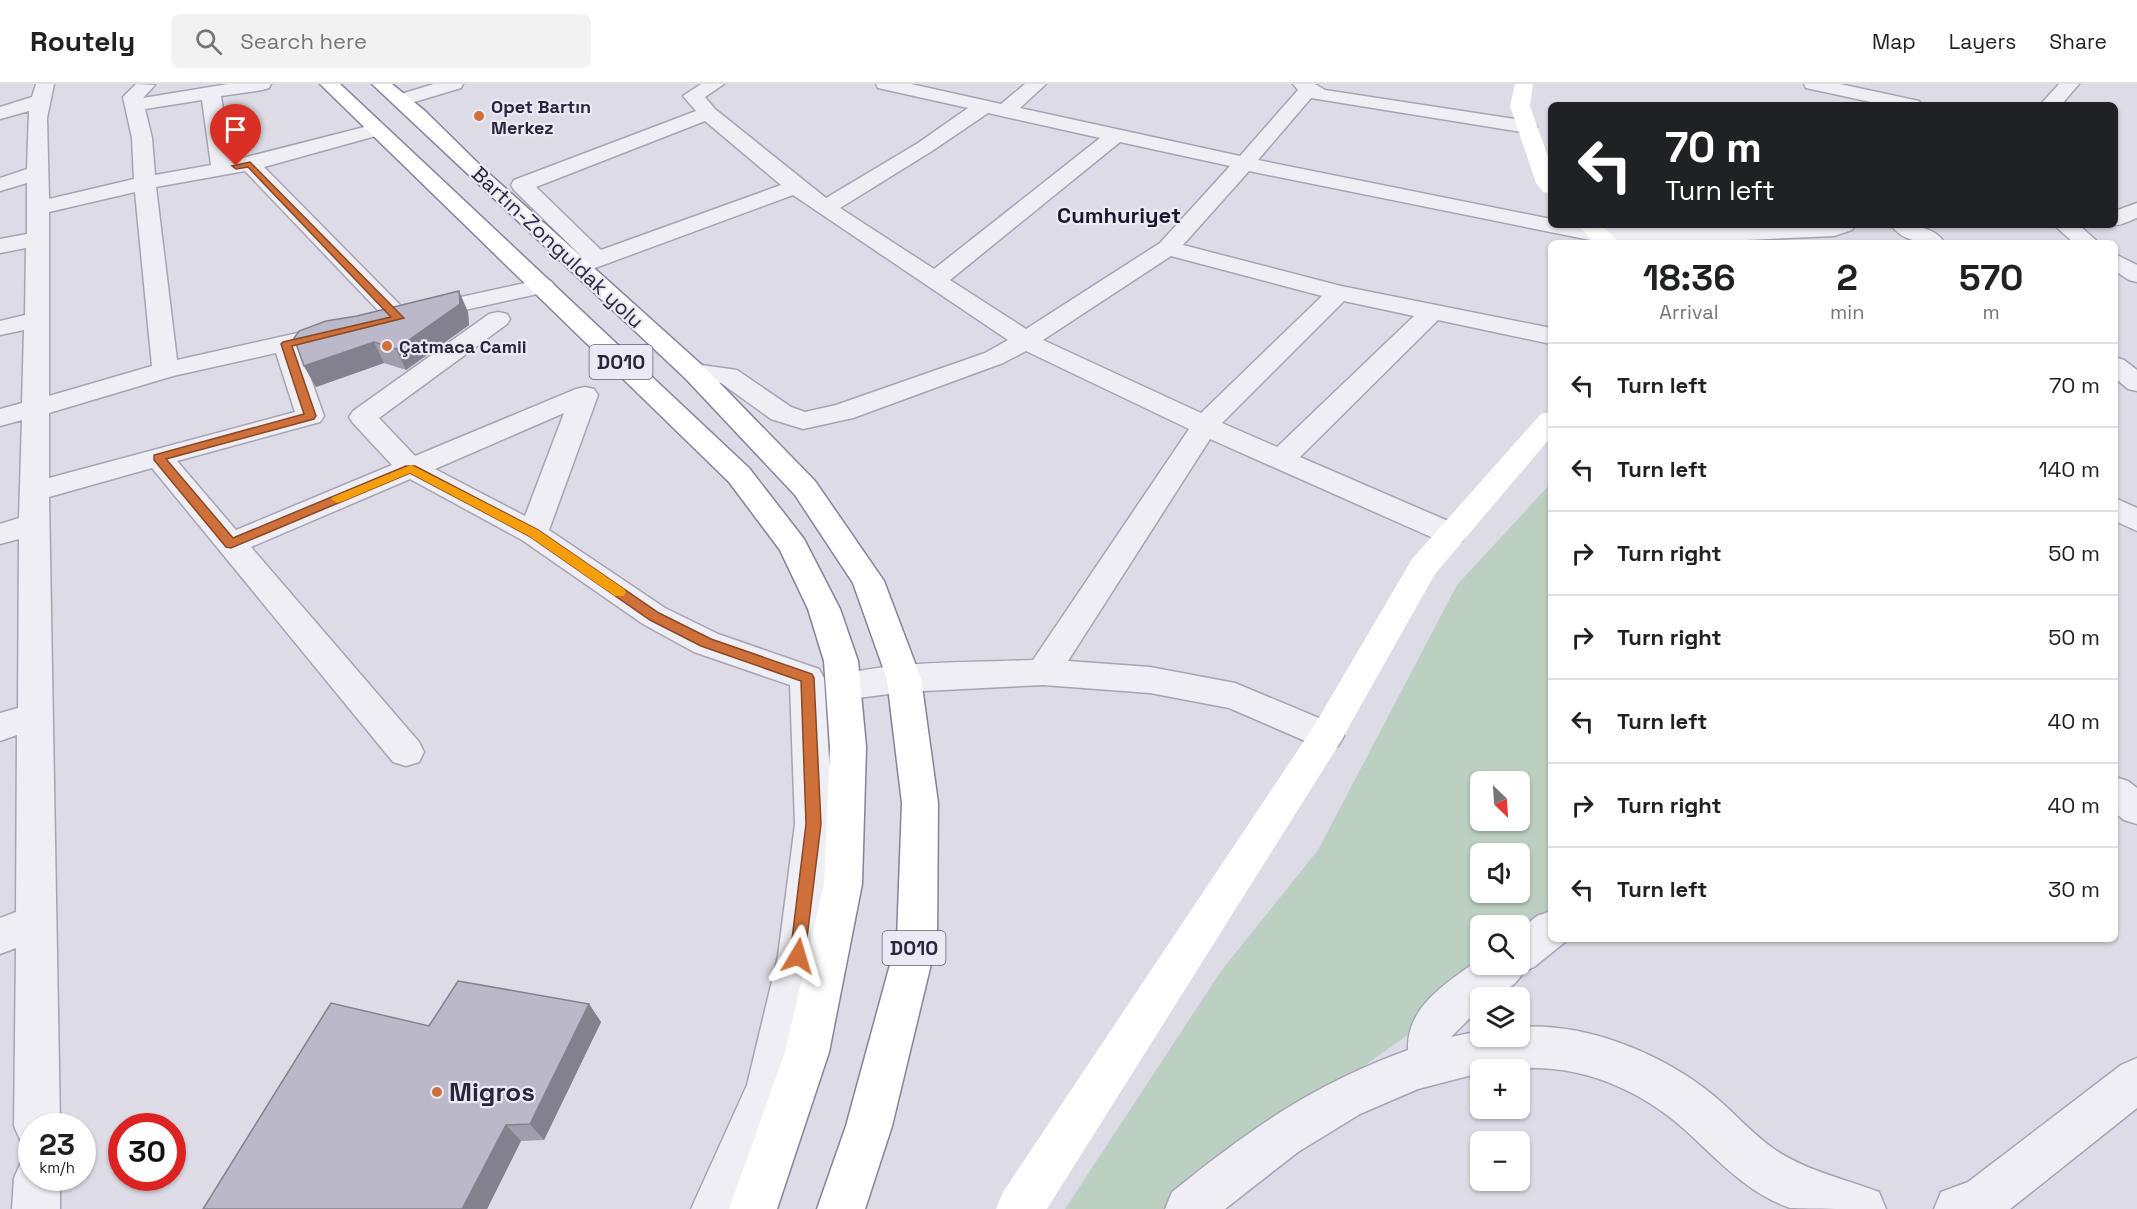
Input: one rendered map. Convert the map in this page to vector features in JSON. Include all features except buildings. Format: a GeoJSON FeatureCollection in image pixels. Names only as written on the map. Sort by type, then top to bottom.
{"type":"FeatureCollection","features":[{"type":"Feature","properties":{"kind":"main road","name":"Bartın-Zonguldak yolu"},"geometry":{"type":"LineString","coordinates":[[329,84],[739,475],[794,546],[824,609],[841,661],[848,747],[843,884],[807,1052],[753,1209]]}},
{"type":"Feature","properties":{"kind":"main road","name":"Bartın-Zonguldak yolu"},"geometry":{"type":"LineString","coordinates":[[381,84],[418,115],[477,173],[588,262],[805,488],[868,581],[904,679],[920,804],[916,939],[869,1126],[841,1209]]}},
{"type":"Feature","properties":{"kind":"main road"},"geometry":{"type":"LineString","coordinates":[[1524,84],[1520,106],[1548,184]]}},
{"type":"Feature","properties":{"kind":"main road"},"geometry":{"type":"LineString","coordinates":[[1020,1209],[1326,736],[1423,567],[1548,423]]}},
{"type":"Feature","properties":{"kind":"street"},"geometry":{"type":"LineString","coordinates":[[165,370],[142,138],[133,97],[150,90],[211,93],[262,84]]}},
{"type":"Feature","properties":{"kind":"street"},"geometry":{"type":"LineString","coordinates":[[411,97],[454,84]]}},
{"type":"Feature","properties":{"kind":"street"},"geometry":{"type":"LineString","coordinates":[[715,84],[693,96],[708,113],[796,186],[825,208],[1026,340],[1204,426],[1451,534]]}},
{"type":"Feature","properties":{"kind":"street"},"geometry":{"type":"LineString","coordinates":[[885,84],[1245,163],[1548,224]]}},
{"type":"Feature","properties":{"kind":"street"},"geometry":{"type":"LineString","coordinates":[[955,99],[974,84]]}},
{"type":"Feature","properties":{"kind":"street"},"geometry":{"type":"LineString","coordinates":[[825,208],[925,147],[1037,84]]}},
{"type":"Feature","properties":{"kind":"street"},"geometry":{"type":"LineString","coordinates":[[1813,84],[1898,102]]}},
{"type":"Feature","properties":{"kind":"street"},"geometry":{"type":"LineString","coordinates":[[2053,102],[2070,84]]}},
{"type":"Feature","properties":{"kind":"street"},"geometry":{"type":"LineString","coordinates":[[694,372],[728,376],[781,413],[803,421],[843,412],[994,357],[1026,340],[1168,248],[1245,163],[1305,86],[1320,95],[1527,127]]}},
{"type":"Feature","properties":{"kind":"street"},"geometry":{"type":"LineString","coordinates":[[211,93],[222,168]]}},
{"type":"Feature","properties":{"kind":"street"},"geometry":{"type":"LineString","coordinates":[[0,113],[41,100]]}},
{"type":"Feature","properties":{"kind":"street"},"geometry":{"type":"LineString","coordinates":[[0,127],[41,100]]}},
{"type":"Feature","properties":{"kind":"street"},"geometry":{"type":"LineString","coordinates":[[37,1113],[34,524],[38,172],[41,100]]}},
{"type":"Feature","properties":{"kind":"street"},"geometry":{"type":"LineString","coordinates":[[708,113],[522,185],[588,262],[796,186]]}},
{"type":"Feature","properties":{"kind":"street"},"geometry":{"type":"LineString","coordinates":[[0,246],[38,224],[145,183],[250,164],[376,130]]}},
{"type":"Feature","properties":{"kind":"street"},"geometry":{"type":"LineString","coordinates":[[935,280],[1116,135]]}},
{"type":"Feature","properties":{"kind":"street"},"geometry":{"type":"LineString","coordinates":[[250,164],[380,323]]}},
{"type":"Feature","properties":{"kind":"street"},"geometry":{"type":"LineString","coordinates":[[0,185],[38,172]]}},
{"type":"Feature","properties":{"kind":"street"},"geometry":{"type":"LineString","coordinates":[[2118,218],[2137,210]]}},
{"type":"Feature","properties":{"kind":"street"},"geometry":{"type":"LineString","coordinates":[[1569,228],[1599,234],[1723,234],[1836,228]]}},
{"type":"Feature","properties":{"kind":"street"},"geometry":{"type":"LineString","coordinates":[[1907,228],[1929,240]]}},
{"type":"Feature","properties":{"kind":"street"},"geometry":{"type":"LineString","coordinates":[[2069,228],[2085,240]]}},
{"type":"Feature","properties":{"kind":"street"},"geometry":{"type":"LineString","coordinates":[[2088,240],[2087,234],[2098,228]]}},
{"type":"Feature","properties":{"kind":"street"},"geometry":{"type":"LineString","coordinates":[[1168,248],[1339,293],[1548,335]]}},
{"type":"Feature","properties":{"kind":"street"},"geometry":{"type":"LineString","coordinates":[[2118,263],[2137,275]]}},
{"type":"Feature","properties":{"kind":"street"},"geometry":{"type":"LineString","coordinates":[[0,418],[165,370],[543,286]]}},
{"type":"Feature","properties":{"kind":"street"},"geometry":{"type":"LineString","coordinates":[[1043,672],[1204,426],[1339,293]]}},
{"type":"Feature","properties":{"kind":"street"},"geometry":{"type":"LineString","coordinates":[[1281,460],[1432,312]]}},
{"type":"Feature","properties":{"kind":"street"},"geometry":{"type":"LineString","coordinates":[[498,319],[363,417],[411,468],[533,533],[654,616],[706,643],[807,678],[814,824],[798,956],[768,1087],[715,1209]]}},
{"type":"Feature","properties":{"kind":"street"},"geometry":{"type":"LineString","coordinates":[[0,328],[37,320]]}},
{"type":"Feature","properties":{"kind":"street"},"geometry":{"type":"LineString","coordinates":[[35,491],[310,416],[286,344]]}},
{"type":"Feature","properties":{"kind":"street"},"geometry":{"type":"LineString","coordinates":[[2118,367],[2137,383],[2118,391]]}},
{"type":"Feature","properties":{"kind":"street"},"geometry":{"type":"LineString","coordinates":[[231,544],[585,395],[533,533]]}},
{"type":"Feature","properties":{"kind":"street"},"geometry":{"type":"LineString","coordinates":[[158,458],[406,752]]}},
{"type":"Feature","properties":{"kind":"street"},"geometry":{"type":"LineString","coordinates":[[2118,510],[2137,522]]}},
{"type":"Feature","properties":{"kind":"street"},"geometry":{"type":"LineString","coordinates":[[0,534],[34,524]]}},
{"type":"Feature","properties":{"kind":"street"},"geometry":{"type":"LineString","coordinates":[[843,687],[904,679],[1043,672],[1150,680],[1235,696],[1326,736]]}},
{"type":"Feature","properties":{"kind":"street"},"geometry":{"type":"LineString","coordinates":[[0,727],[35,716]]}},
{"type":"Feature","properties":{"kind":"street"},"geometry":{"type":"LineString","coordinates":[[2118,794],[2137,809]]}},
{"type":"Feature","properties":{"kind":"street"},"geometry":{"type":"LineString","coordinates":[[0,936],[36,922]]}},
{"type":"Feature","properties":{"kind":"street"},"geometry":{"type":"LineString","coordinates":[[1530,946],[1548,931]]}},
{"type":"Feature","properties":{"kind":"street"},"geometry":{"type":"LineString","coordinates":[[1430,1064],[1429,1039],[1436,1022],[1451,1007],[1492,975]]}},
{"type":"Feature","properties":{"kind":"street"},"geometry":{"type":"LineString","coordinates":[[1189,1209],[1259,1153],[1319,1112],[1390,1078],[1465,1055],[1531,1047],[1566,1050],[1628,1068],[1663,1086],[1696,1108],[1748,1157],[1778,1176],[1812,1193],[1862,1209]]}},
{"type":"Feature","properties":{"kind":"street"},"geometry":{"type":"LineString","coordinates":[[1958,1209],[1981,1201],[2008,1182],[2137,1080]]}},
{"type":"Feature","properties":{"kind":"street"},"geometry":{"type":"LineString","coordinates":[[36,1209],[37,1191]]}},
{"type":"Feature","properties":{"kind":"green space"},"geometry":{"type":"Polygon","coordinates":[[[1548,486],[1548,924],[1530,939],[1530,915],[1470,915],[1470,975],[1432,1018],[1283,1123],[1172,1209],[1065,1209],[1221,971],[1318,850],[1457,585],[1548,486]]]}},
{"type":"Feature","properties":{"kind":"slow traffic"},"geometry":{"type":"LineString","coordinates":[[337,499],[411,468],[533,533],[619,592]]}},
{"type":"Feature","properties":{"kind":"place","name":"Opet Bartın Merkez"},"geometry":{"type":"Point","coordinates":[479,116]}},
{"type":"Feature","properties":{"kind":"place","name":"Çatmaca Camii"},"geometry":{"type":"Point","coordinates":[387,346]}},
{"type":"Feature","properties":{"kind":"place","name":"Migros"},"geometry":{"type":"Point","coordinates":[437,1092]}},
{"type":"Feature","properties":{"kind":"district","name":"Cumhuriyet"},"geometry":{"type":"Point","coordinates":[1119,215]}},
{"type":"Feature","properties":{"kind":"route"},"geometry":{"type":"LineString","coordinates":[[236,166],[250,164],[399,318],[286,344],[310,416],[158,458],[231,544],[411,468],[533,533],[654,616],[706,643],[807,678],[814,824],[798,956]]}}]}
